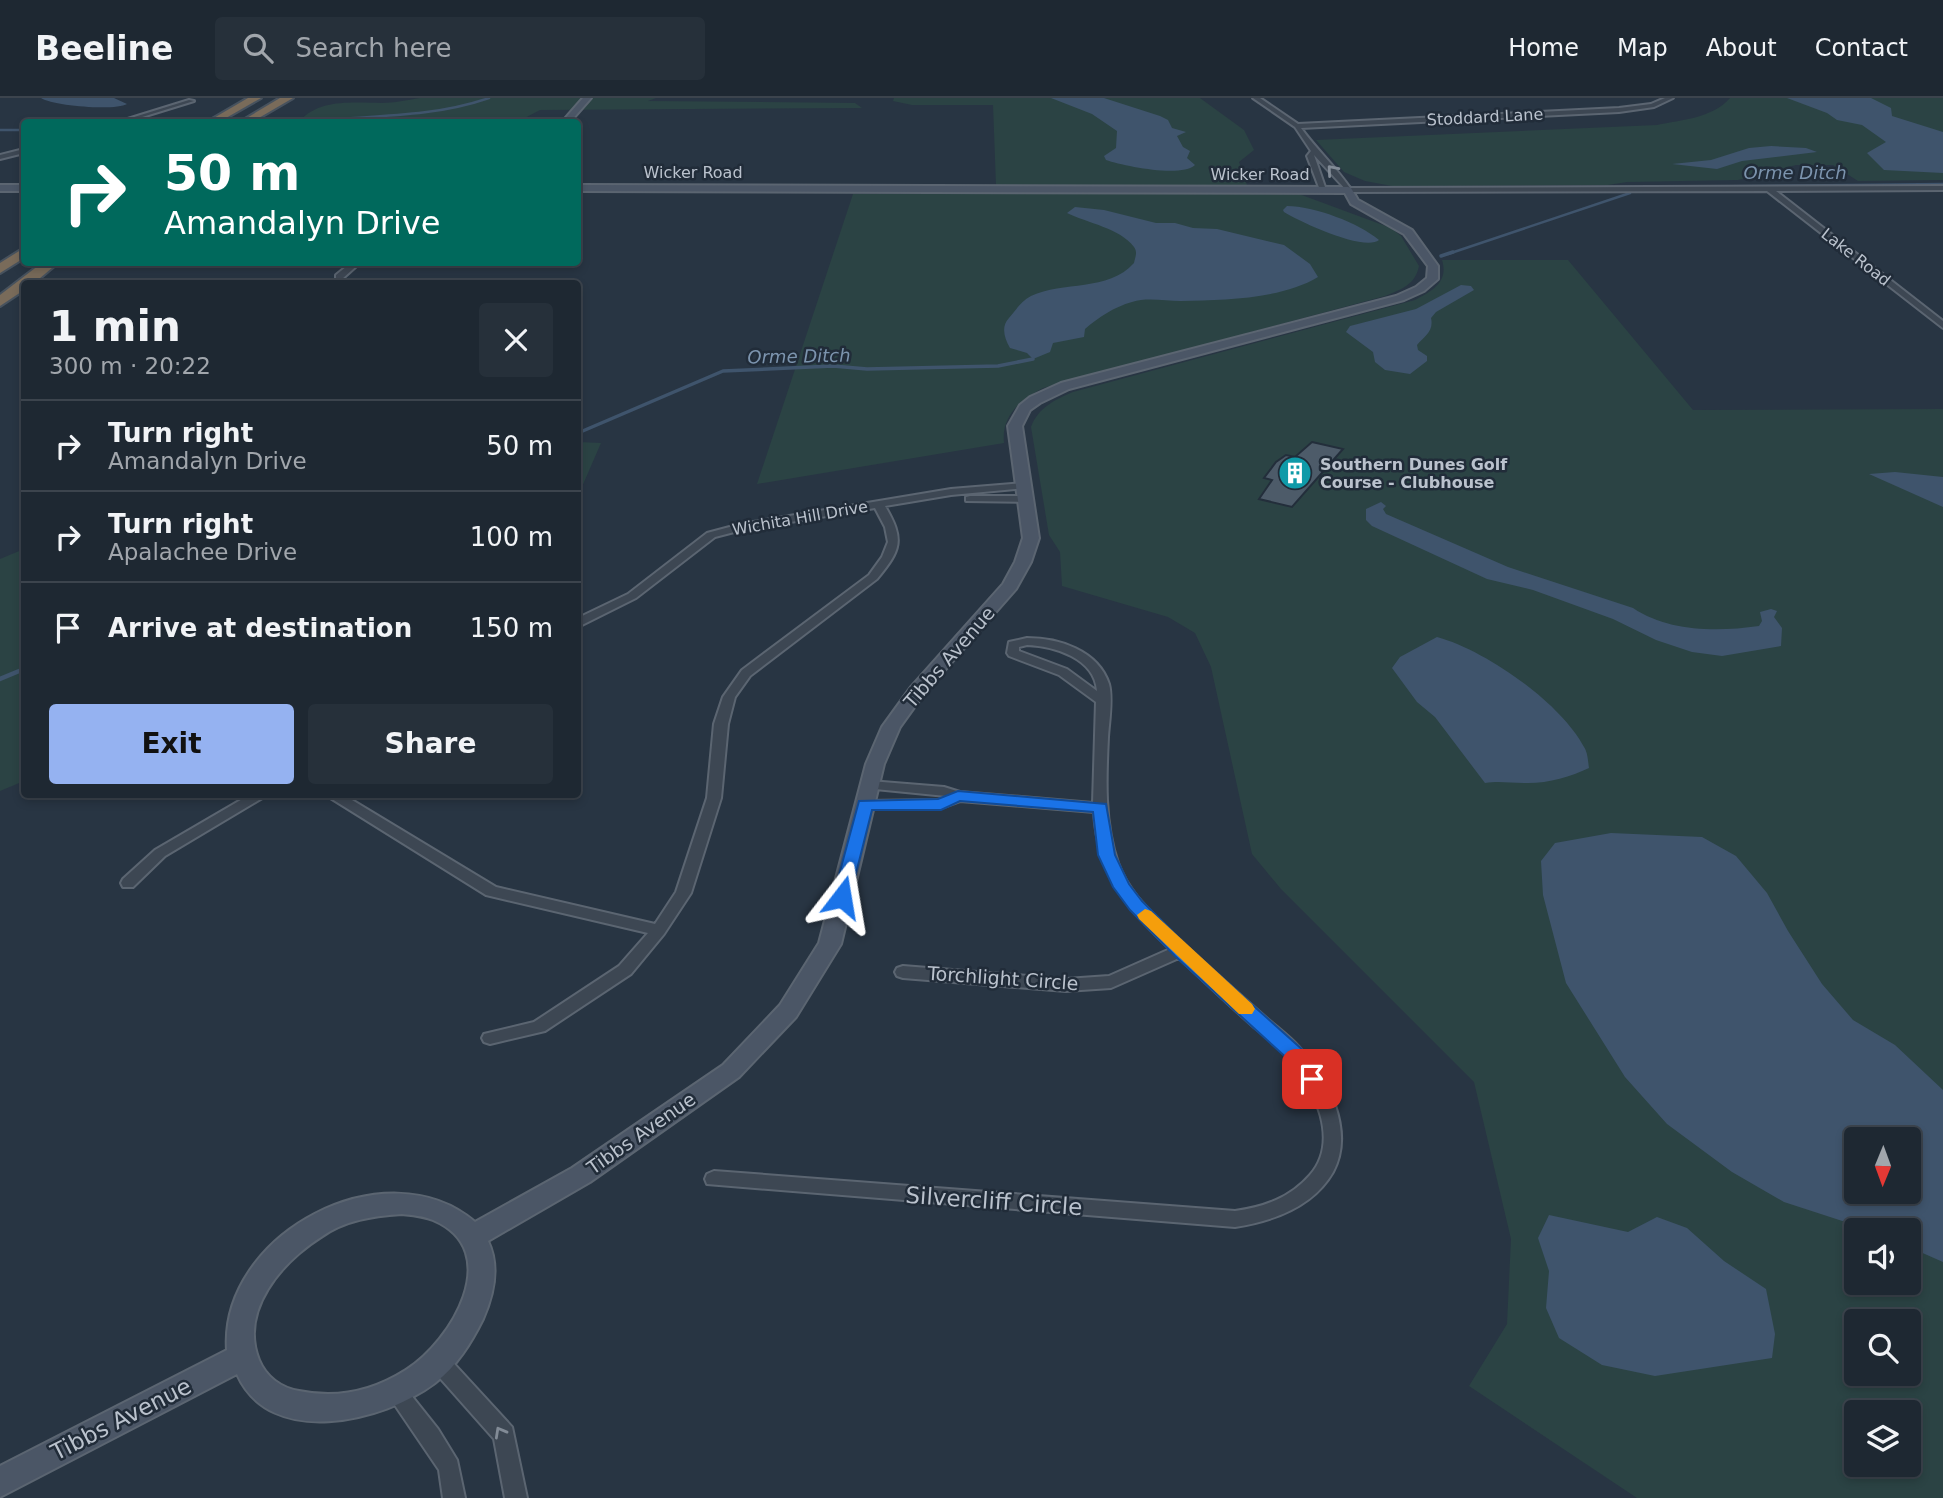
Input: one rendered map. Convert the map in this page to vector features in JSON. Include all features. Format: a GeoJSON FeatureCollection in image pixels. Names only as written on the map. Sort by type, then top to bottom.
{"type":"FeatureCollection","features":[{"type":"Feature","properties":{"kind":"highway"},"geometry":{"type":"LineString","coordinates":[[217,119],[257,98]]}},
{"type":"Feature","properties":{"kind":"highway"},"geometry":{"type":"LineString","coordinates":[[250,119],[288,98]]}},
{"type":"Feature","properties":{"kind":"highway"},"geometry":{"type":"LineString","coordinates":[[0,270],[21,254]]}},
{"type":"Feature","properties":{"kind":"highway"},"geometry":{"type":"LineString","coordinates":[[29,280],[47,266]]}},
{"type":"Feature","properties":{"kind":"highway"},"geometry":{"type":"LineString","coordinates":[[0,302],[21,286]]}},
{"type":"Feature","properties":{"kind":"street"},"geometry":{"type":"LineString","coordinates":[[569,119],[587,98]]}},
{"type":"Feature","properties":{"kind":"street","name":"Tibbs Avenue"},"geometry":{"type":"LineString","coordinates":[[472,1237],[581,1175],[731,1071],[788,1011],[830,944],[868,795],[891,727],[918,691],[1010,586],[1023,562],[1031,538],[1015,426],[1025,408],[1050,392],[1400,298],[1420,289],[1432,279],[1433,265],[1408,232],[1354,202],[1334,170],[1314,151],[1297,125],[1256,98]]}},
{"type":"Feature","properties":{"kind":"street","name":"Stoddard Lane"},"geometry":{"type":"LineString","coordinates":[[1297,125],[1619,110],[1652,106],[1670,98]]}},
{"type":"Feature","properties":{"kind":"street"},"geometry":{"type":"LineString","coordinates":[[134,119],[191,101]]}},
{"type":"Feature","properties":{"kind":"street"},"geometry":{"type":"LineString","coordinates":[[0,158],[21,151]]}},
{"type":"Feature","properties":{"kind":"street","name":"Tibbs Avenue"},"geometry":{"type":"LineString","coordinates":[[1314,151],[1310,156],[1323,190],[1333,202]]}},
{"type":"Feature","properties":{"kind":"street"},"geometry":{"type":"LineString","coordinates":[[0,188],[21,188]]}},
{"type":"Feature","properties":{"kind":"street","name":"Wicker Road"},"geometry":{"type":"LineString","coordinates":[[581,188],[1943,188]]}},
{"type":"Feature","properties":{"kind":"street","name":"Lake Road"},"geometry":{"type":"LineString","coordinates":[[1769,189],[1943,325]]}},
{"type":"Feature","properties":{"kind":"street","name":"Tibbs Avenue"},"geometry":{"type":"LineString","coordinates":[[1347,209],[1390,221]]}},
{"type":"Feature","properties":{"kind":"street"},"geometry":{"type":"LineString","coordinates":[[339,277],[352,266]]}},
{"type":"Feature","properties":{"kind":"street","name":"Wichita Hill Drive"},"geometry":{"type":"LineString","coordinates":[[581,621],[632,596],[711,536],[741,527],[923,499],[1024,493]]}},
{"type":"Feature","properties":{"kind":"street"},"geometry":{"type":"LineString","coordinates":[[490,1038],[539,1027],[625,970],[659,930],[683,893],[714,797],[721,724],[729,697],[746,673],[880,569],[894,547],[894,529],[879,505]]}},
{"type":"Feature","properties":{"kind":"street","name":"Silvercliff Circle"},"geometry":{"type":"LineString","coordinates":[[714,1179],[1235,1219],[1273,1211],[1294,1201],[1311,1188],[1325,1170],[1331,1151],[1332,1128],[1325,1102],[1298,1057],[1181,951],[1136,905],[1122,887],[1107,855],[1100,808],[1103,701],[1106,689],[1098,672],[1080,656],[1045,643],[1021,641],[1013,645],[1013,653],[1063,672],[1103,701]]}},
{"type":"Feature","properties":{"kind":"street"},"geometry":{"type":"LineString","coordinates":[[868,795],[944,791],[958,796],[1100,808]]}},
{"type":"Feature","properties":{"kind":"street"},"geometry":{"type":"LineString","coordinates":[[868,795],[941,804],[958,796]]}},
{"type":"Feature","properties":{"kind":"street"},"geometry":{"type":"LineString","coordinates":[[128,883],[160,853],[255,798]]}},
{"type":"Feature","properties":{"kind":"street"},"geometry":{"type":"LineString","coordinates":[[338,798],[491,891],[659,930]]}},
{"type":"Feature","properties":{"kind":"street","name":"Torchlight Circle"},"geometry":{"type":"LineString","coordinates":[[903,971],[1066,985],[1111,982],[1181,951]]}},
{"type":"Feature","properties":{"kind":"street"},"geometry":{"type":"LineString","coordinates":[[402,1203],[430,1207],[454,1219],[472,1237],[482,1264],[480,1296],[466,1330],[439,1362],[396,1392],[356,1406],[316,1409],[282,1401],[256,1383],[242,1357],[239,1328],[247,1298],[258,1268],[313,1227],[342,1213],[373,1205],[402,1203]]}},
{"type":"Feature","properties":{"kind":"street","name":"Tibbs Avenue"},"geometry":{"type":"LineString","coordinates":[[0,1482],[242,1357]]}},
{"type":"Feature","properties":{"kind":"street"},"geometry":{"type":"LineString","coordinates":[[439,1362],[505,1434],[516,1498]]}},
{"type":"Feature","properties":{"kind":"street"},"geometry":{"type":"LineString","coordinates":[[396,1392],[430,1436],[449,1467],[454,1498]]}},
{"type":"Feature","properties":{"kind":"green space"},"geometry":{"type":"Polygon","coordinates":[[[420,98],[656,98],[648,101],[855,103],[862,108],[540,110],[523,119],[302,119],[327,105],[420,98]]]}},
{"type":"Feature","properties":{"kind":"green space"},"geometry":{"type":"Polygon","coordinates":[[[894,98],[1200,98],[1244,130],[1254,150],[1239,162],[1247,185],[996,185],[993,105],[912,105],[893,101],[894,98]]]}},
{"type":"Feature","properties":{"kind":"green space"},"geometry":{"type":"Polygon","coordinates":[[[1730,98],[1943,98],[1943,180],[1858,181],[1833,165],[1796,165],[1738,180],[1627,182],[1608,185],[1392,186],[1365,181],[1344,172],[1316,140],[1657,125],[1706,114],[1730,98]]]}},
{"type":"Feature","properties":{"kind":"green space"},"geometry":{"type":"Polygon","coordinates":[[[853,194],[1299,194],[1391,228],[1401,236],[1419,266],[1411,282],[1385,296],[1043,388],[1020,403],[1009,416],[1004,443],[757,484],[853,194]]]}},
{"type":"Feature","properties":{"kind":"green space"},"geometry":{"type":"Polygon","coordinates":[[[1442,260],[1568,260],[1693,410],[1943,409],[1943,1498],[1637,1498],[1469,1386],[1507,1324],[1511,1239],[1474,1082],[1281,889],[1252,854],[1211,667],[1195,633],[1168,617],[1062,586],[1060,552],[1049,535],[1031,427],[1048,405],[1073,392],[1415,300],[1438,285],[1443,274],[1442,260]]]}},
{"type":"Feature","properties":{"kind":"green space"},"geometry":{"type":"Polygon","coordinates":[[[581,442],[601,443],[581,489],[581,442]]]}},
{"type":"Feature","properties":{"kind":"green space"},"geometry":{"type":"Polygon","coordinates":[[[21,550],[21,782],[0,791],[0,559],[21,550]]]}},
{"type":"Feature","properties":{"kind":"water"},"geometry":{"type":"Polygon","coordinates":[[[41,98],[114,98],[127,104],[84,107],[41,98]]]}},
{"type":"Feature","properties":{"kind":"water"},"geometry":{"type":"Polygon","coordinates":[[[1051,98],[1104,98],[1160,116],[1168,120],[1172,128],[1186,132],[1177,136],[1183,147],[1190,151],[1187,158],[1195,165],[1178,171],[1165,171],[1106,160],[1104,156],[1116,148],[1117,131],[1092,114],[1051,98]]]}},
{"type":"Feature","properties":{"kind":"water"},"geometry":{"type":"Polygon","coordinates":[[[1787,98],[1871,98],[1891,108],[1892,116],[1943,132],[1943,173],[1884,170],[1867,153],[1886,142],[1862,125],[1837,120],[1827,113],[1787,98]]]}},
{"type":"Feature","properties":{"kind":"water"},"geometry":{"type":"Polygon","coordinates":[[[1749,148],[1806,148],[1817,152],[1742,161],[1717,169],[1672,164],[1711,160],[1749,148]]]}},
{"type":"Feature","properties":{"kind":"water"},"geometry":{"type":"Polygon","coordinates":[[[1287,206],[1310,209],[1336,217],[1379,240],[1372,243],[1360,242],[1332,234],[1284,212],[1287,206]]]}},
{"type":"Feature","properties":{"kind":"water"},"geometry":{"type":"Polygon","coordinates":[[[1075,207],[1104,210],[1156,223],[1217,229],[1284,245],[1310,264],[1318,277],[1287,290],[1252,297],[1132,302],[1096,320],[1085,329],[1084,337],[1053,343],[1050,352],[1033,359],[1027,353],[1010,348],[1005,336],[1006,321],[1021,303],[1044,291],[1111,278],[1134,263],[1136,251],[1128,240],[1067,213],[1075,207]]]}},
{"type":"Feature","properties":{"kind":"water"},"geometry":{"type":"Polygon","coordinates":[[[1461,285],[1471,286],[1474,290],[1436,312],[1431,318],[1430,330],[1417,345],[1418,350],[1427,356],[1427,361],[1410,374],[1385,370],[1375,362],[1373,352],[1346,332],[1350,326],[1416,309],[1461,285]]]}},
{"type":"Feature","properties":{"kind":"water"},"geometry":{"type":"Polygon","coordinates":[[[1895,472],[1943,477],[1943,507],[1869,474],[1895,472]]]}},
{"type":"Feature","properties":{"kind":"water"},"geometry":{"type":"Polygon","coordinates":[[[1381,502],[1386,506],[1383,509],[1386,514],[1508,567],[1633,608],[1662,622],[1694,628],[1743,628],[1759,626],[1762,621],[1760,612],[1771,609],[1777,611],[1774,617],[1782,628],[1781,646],[1722,656],[1692,652],[1656,640],[1613,619],[1533,590],[1487,579],[1372,526],[1366,520],[1366,509],[1381,502]]]}},
{"type":"Feature","properties":{"kind":"water"},"geometry":{"type":"Polygon","coordinates":[[[1437,637],[1477,653],[1540,696],[1573,730],[1585,749],[1589,768],[1566,777],[1541,782],[1485,783],[1435,717],[1417,702],[1392,668],[1400,657],[1437,637]]]}},
{"type":"Feature","properties":{"kind":"water"},"geometry":{"type":"Polygon","coordinates":[[[1611,833],[1702,837],[1736,856],[1767,893],[1822,984],[1853,1020],[1895,1045],[1943,1090],[1943,1262],[1921,1252],[1921,1218],[1844,1218],[1844,1222],[1784,1202],[1732,1172],[1667,1124],[1625,1077],[1566,983],[1543,895],[1541,861],[1555,843],[1611,833]]]}},
{"type":"Feature","properties":{"kind":"water"},"geometry":{"type":"Polygon","coordinates":[[[1549,1215],[1628,1232],[1657,1217],[1687,1228],[1724,1261],[1766,1289],[1775,1334],[1772,1358],[1655,1376],[1602,1365],[1559,1338],[1546,1308],[1549,1271],[1538,1238],[1549,1215]]]}},
{"type":"Feature","properties":{"kind":"building","name":"Southern Dunes Golf Course - Clubhouse"},"geometry":{"type":"Polygon","coordinates":[[[1312,442],[1343,449],[1292,507],[1259,499],[1272,480],[1264,478],[1276,462],[1286,455],[1295,457],[1312,442]]]}},
{"type":"Feature","properties":{"kind":"waterway"},"geometry":{"type":"LineString","coordinates":[[341,119],[443,110],[489,98]]}},
{"type":"Feature","properties":{"kind":"waterway"},"geometry":{"type":"LineString","coordinates":[[0,130],[21,130]]}},
{"type":"Feature","properties":{"kind":"waterway","name":"Orme Ditch"},"geometry":{"type":"LineString","coordinates":[[1648,187],[1943,184]]}},
{"type":"Feature","properties":{"kind":"waterway","name":"Orme Ditch"},"geometry":{"type":"LineString","coordinates":[[1448,254],[1630,193]]}},
{"type":"Feature","properties":{"kind":"waterway","name":"Orme Ditch"},"geometry":{"type":"LineString","coordinates":[[1441,256],[1453,252]]}},
{"type":"Feature","properties":{"kind":"waterway","name":"Orme Ditch"},"geometry":{"type":"LineString","coordinates":[[581,432],[723,371],[833,366],[867,369],[998,366],[1033,359]]}},
{"type":"Feature","properties":{"kind":"waterway","name":"Orme Ditch"},"geometry":{"type":"LineString","coordinates":[[0,679],[21,670]]}},
{"type":"Feature","properties":{"kind":"slow traffic"},"geometry":{"type":"LineString","coordinates":[[1145,915],[1245,1009]]}},
{"type":"Feature","properties":{"kind":"place","name":"Southern Dunes Golf Course - Clubhouse"},"geometry":{"type":"Point","coordinates":[1295,473]}},
{"type":"Feature","properties":{"kind":"route"},"geometry":{"type":"LineString","coordinates":[[842,897],[865,805],[941,804],[958,796],[1100,808],[1107,855],[1122,887],[1136,905],[1181,951],[1298,1057],[1312,1079]]}}]}
